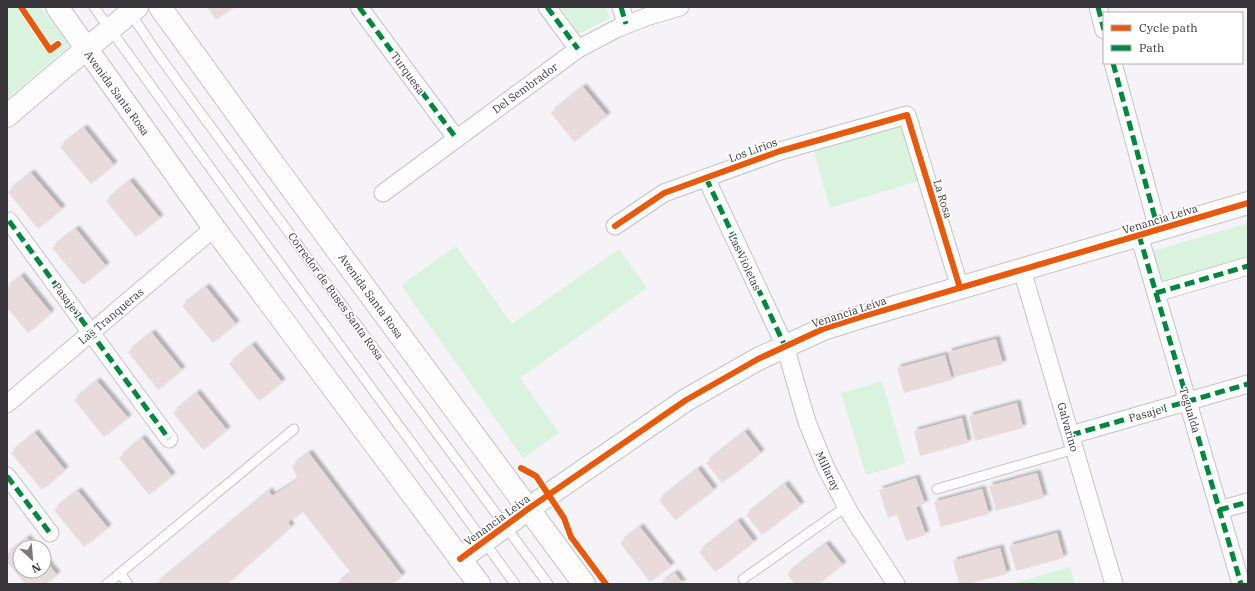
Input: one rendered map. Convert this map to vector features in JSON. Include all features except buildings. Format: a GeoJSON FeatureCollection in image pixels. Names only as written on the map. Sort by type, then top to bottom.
{"type":"FeatureCollection","features":[{"type":"Feature","properties":{"kind":"main road","name":"Avenida Santa Rosa"},"geometry":{"type":"LineString","coordinates":[[57,7],[214,228],[479,584]]}},
{"type":"Feature","properties":{"kind":"main road","name":"Avenida Santa Rosa"},"geometry":{"type":"LineString","coordinates":[[160,7],[584,584]]}},
{"type":"Feature","properties":{"kind":"main road"},"geometry":{"type":"LineString","coordinates":[[7,116],[131,9]]}},
{"type":"Feature","properties":{"kind":"main road","name":"Venancia Leiva"},"geometry":{"type":"LineString","coordinates":[[460,559],[528,509],[686,400],[734,372],[784,346],[823,329],[1248,203]]}},
{"type":"Feature","properties":{"kind":"street","name":"Turquesa"},"geometry":{"type":"LineString","coordinates":[[359,7],[456,138]]}},
{"type":"Feature","properties":{"kind":"street"},"geometry":{"type":"LineString","coordinates":[[547,7],[578,49]]}},
{"type":"Feature","properties":{"kind":"street"},"geometry":{"type":"LineString","coordinates":[[621,7],[626,24]]}},
{"type":"Feature","properties":{"kind":"street","name":"Del Sembrador"},"geometry":{"type":"LineString","coordinates":[[383,193],[578,49],[626,24],[680,7]]}},
{"type":"Feature","properties":{"kind":"street"},"geometry":{"type":"LineString","coordinates":[[1098,7],[1103,26]]}},
{"type":"Feature","properties":{"kind":"street","name":"Tegualda"},"geometry":{"type":"LineString","coordinates":[[1113,64],[1149,232],[1156,293],[1241,584]]}},
{"type":"Feature","properties":{"kind":"street","name":"Los Lirios"},"geometry":{"type":"LineString","coordinates":[[615,226],[664,193],[780,151],[907,115]]}},
{"type":"Feature","properties":{"kind":"street","name":"La Rosa"},"geometry":{"type":"LineString","coordinates":[[907,115],[960,288]]}},
{"type":"Feature","properties":{"kind":"street","name":"Las Violetas"},"geometry":{"type":"LineString","coordinates":[[706,178],[784,346]]}},
{"type":"Feature","properties":{"kind":"street","name":"Pasaje 1"},"geometry":{"type":"LineString","coordinates":[[8,221],[169,439]]}},
{"type":"Feature","properties":{"kind":"street","name":"Las Tranqueras"},"geometry":{"type":"LineString","coordinates":[[7,404],[214,228]]}},
{"type":"Feature","properties":{"kind":"street"},"geometry":{"type":"LineString","coordinates":[[1156,293],[1248,266]]}},
{"type":"Feature","properties":{"kind":"street","name":"Galvarino"},"geometry":{"type":"LineString","coordinates":[[1022,270],[1114,584]]}},
{"type":"Feature","properties":{"kind":"street","name":"Millaray"},"geometry":{"type":"LineString","coordinates":[[784,346],[800,403],[826,468],[846,506],[896,584]]}},
{"type":"Feature","properties":{"kind":"street","name":"Pasaje I"},"geometry":{"type":"LineString","coordinates":[[1073,442],[1188,401],[1248,384]]}},
{"type":"Feature","properties":{"kind":"street"},"geometry":{"type":"LineString","coordinates":[[7,476],[50,533]]}},
{"type":"Feature","properties":{"kind":"street"},"geometry":{"type":"LineString","coordinates":[[1219,510],[1248,502]]}},
{"type":"Feature","properties":{"kind":"lane"},"geometry":{"type":"LineString","coordinates":[[94,7],[515,584]]}},
{"type":"Feature","properties":{"kind":"lane","name":"Corredor de Buses Santa Rosa"},"geometry":{"type":"LineString","coordinates":[[131,9],[157,53],[548,584]]}},
{"type":"Feature","properties":{"kind":"lane"},"geometry":{"type":"LineString","coordinates":[[107,584],[294,429]]}},
{"type":"Feature","properties":{"kind":"lane"},"geometry":{"type":"LineString","coordinates":[[938,489],[1073,442]]}},
{"type":"Feature","properties":{"kind":"lane"},"geometry":{"type":"LineString","coordinates":[[743,579],[846,506]]}},
{"type":"Feature","properties":{"kind":"lane"},"geometry":{"type":"LineString","coordinates":[[120,573],[128,584]]}},
{"type":"Feature","properties":{"kind":"green space"},"geometry":{"type":"Polygon","coordinates":[[[7,7],[40,7],[70,45],[7,99],[7,7]]]}},
{"type":"Feature","properties":{"kind":"green space"},"geometry":{"type":"Polygon","coordinates":[[[560,7],[606,7],[610,18],[579,34],[560,7]]]}},
{"type":"Feature","properties":{"kind":"green space"},"geometry":{"type":"Polygon","coordinates":[[[902,122],[919,181],[830,208],[813,148],[902,122]]]}},
{"type":"Feature","properties":{"kind":"green space"},"geometry":{"type":"Polygon","coordinates":[[[1248,223],[1248,260],[1163,285],[1153,251],[1248,223]]]}},
{"type":"Feature","properties":{"kind":"green space"},"geometry":{"type":"Polygon","coordinates":[[[456,246],[512,324],[619,249],[647,288],[520,378],[559,433],[523,458],[401,285],[456,246]]]}},
{"type":"Feature","properties":{"kind":"green space"},"geometry":{"type":"Polygon","coordinates":[[[882,381],[906,463],[866,475],[841,393],[882,381]]]}},
{"type":"Feature","properties":{"kind":"green space"},"geometry":{"type":"Polygon","coordinates":[[[1070,567],[1075,584],[1011,584],[1070,567]]]}},
{"type":"Feature","properties":{"kind":"marked path"},"geometry":{"type":"LineString","coordinates":[[359,7],[456,138]]}},
{"type":"Feature","properties":{"kind":"marked path"},"geometry":{"type":"LineString","coordinates":[[547,7],[578,49]]}},
{"type":"Feature","properties":{"kind":"marked path"},"geometry":{"type":"LineString","coordinates":[[621,7],[626,24]]}},
{"type":"Feature","properties":{"kind":"marked path"},"geometry":{"type":"LineString","coordinates":[[1098,7],[1103,26]]}},
{"type":"Feature","properties":{"kind":"marked path"},"geometry":{"type":"LineString","coordinates":[[1113,64],[1158,229]]}},
{"type":"Feature","properties":{"kind":"marked path"},"geometry":{"type":"LineString","coordinates":[[706,178],[785,346]]}},
{"type":"Feature","properties":{"kind":"marked path"},"geometry":{"type":"LineString","coordinates":[[9,221],[169,439]]}},
{"type":"Feature","properties":{"kind":"marked path"},"geometry":{"type":"LineString","coordinates":[[1139,235],[1241,584]]}},
{"type":"Feature","properties":{"kind":"marked path"},"geometry":{"type":"LineString","coordinates":[[1156,293],[1248,266]]}},
{"type":"Feature","properties":{"kind":"marked path"},"geometry":{"type":"LineString","coordinates":[[1071,435],[1248,384]]}},
{"type":"Feature","properties":{"kind":"marked path"},"geometry":{"type":"LineString","coordinates":[[7,476],[50,533]]}},
{"type":"Feature","properties":{"kind":"marked path"},"geometry":{"type":"LineString","coordinates":[[1219,510],[1248,502]]}},
{"type":"Feature","properties":{"kind":"cycle path"},"geometry":{"type":"LineString","coordinates":[[21,7],[50,50],[58,44]]}},
{"type":"Feature","properties":{"kind":"cycle path"},"geometry":{"type":"LineString","coordinates":[[615,226],[664,193],[780,151],[907,115],[960,288]]}},
{"type":"Feature","properties":{"kind":"cycle path"},"geometry":{"type":"LineString","coordinates":[[460,559],[528,509],[686,400],[758,359],[823,329],[1248,203]]}},
{"type":"Feature","properties":{"kind":"cycle path"},"geometry":{"type":"LineString","coordinates":[[521,468],[536,476],[564,518],[571,537],[606,584]]}}]}
